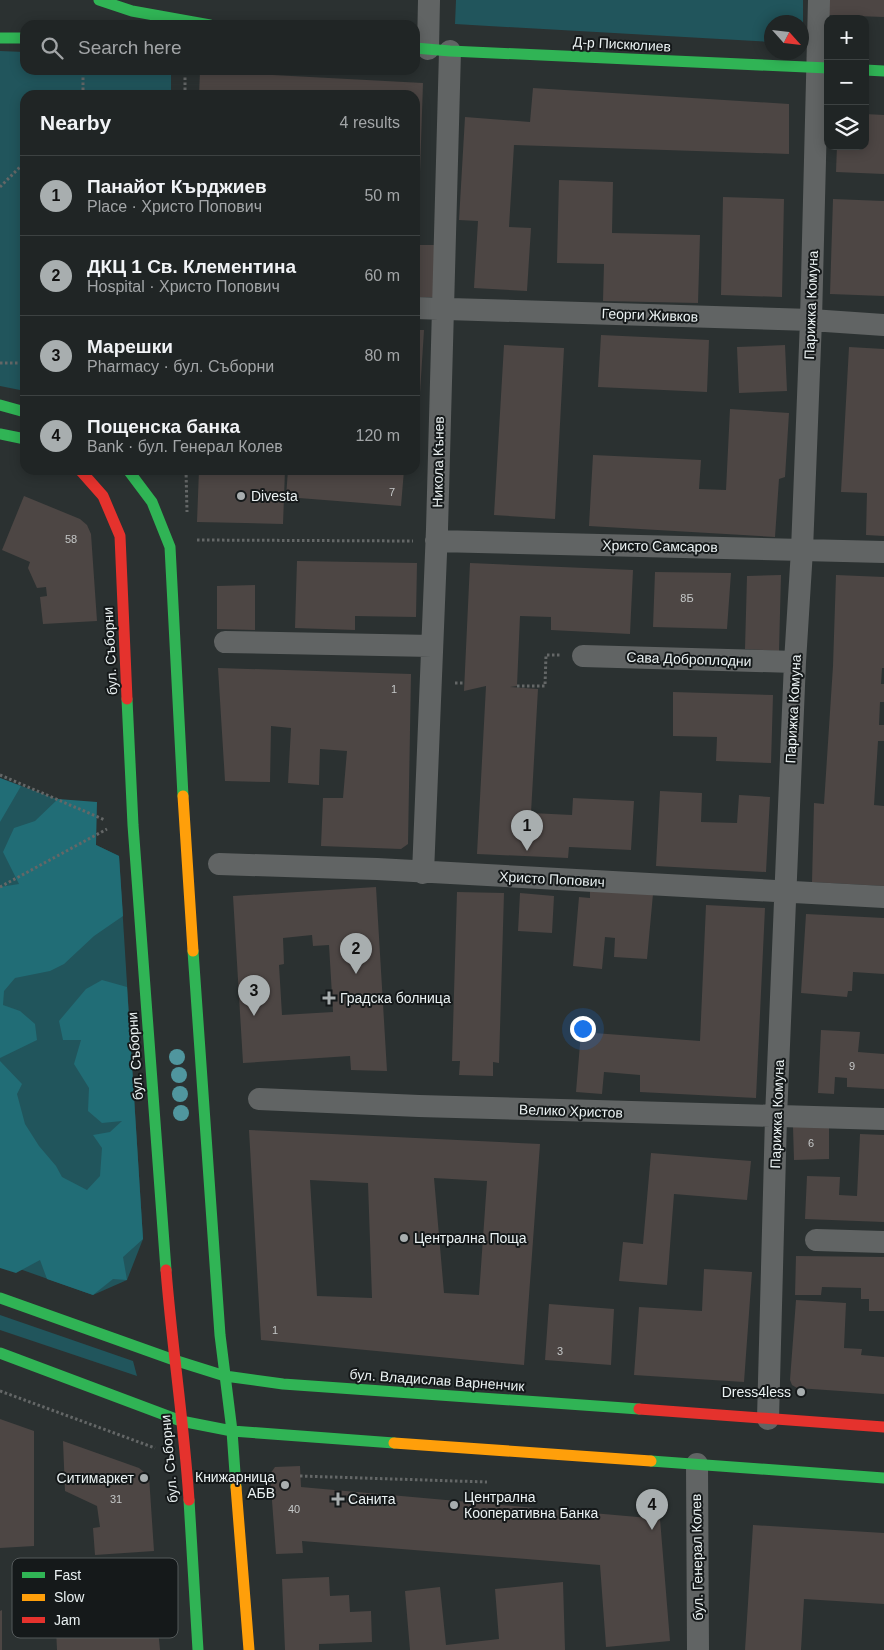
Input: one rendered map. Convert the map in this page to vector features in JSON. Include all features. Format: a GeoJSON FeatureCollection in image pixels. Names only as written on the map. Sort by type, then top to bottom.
{"type":"FeatureCollection","features":[{"type":"Feature","properties":{"kind":"street"},"geometry":{"type":"LineString","coordinates":[[99,0],[132,11],[182,20]]}},
{"type":"Feature","properties":{"kind":"street"},"geometry":{"type":"LineString","coordinates":[[421,48],[429,0]]}},
{"type":"Feature","properties":{"kind":"street","name":"Парижка Комуна"},"geometry":{"type":"LineString","coordinates":[[768,1419],[776,1117],[822,68],[819,0]]}},
{"type":"Feature","properties":{"kind":"street"},"geometry":{"type":"LineString","coordinates":[[0,38],[20,38]]}},
{"type":"Feature","properties":{"kind":"street","name":"Д-р Пискюлиев"},"geometry":{"type":"LineString","coordinates":[[421,48],[450,51],[822,68]]}},
{"type":"Feature","properties":{"kind":"street","name":"Никола Кънев"},"geometry":{"type":"LineString","coordinates":[[423,873],[436,541],[450,51]]}},
{"type":"Feature","properties":{"kind":"street"},"geometry":{"type":"LineString","coordinates":[[869,70],[884,71]]}},
{"type":"Feature","properties":{"kind":"street","name":"Георги Живков"},"geometry":{"type":"LineString","coordinates":[[420,308],[811,320],[884,325]]}},
{"type":"Feature","properties":{"kind":"street"},"geometry":{"type":"LineString","coordinates":[[0,406],[20,411]]}},
{"type":"Feature","properties":{"kind":"street"},"geometry":{"type":"LineString","coordinates":[[0,434],[20,438]]}},
{"type":"Feature","properties":{"kind":"street","name":"бул. Съборни"},"geometry":{"type":"LineString","coordinates":[[84,475],[103,496],[120,536],[133,825],[174,1360],[186,1456],[198,1650]]}},
{"type":"Feature","properties":{"kind":"street"},"geometry":{"type":"LineString","coordinates":[[132,475],[152,502],[170,547],[186,864],[220,1335],[232,1431],[249,1650]]}},
{"type":"Feature","properties":{"kind":"street","name":"Христо Самсаров"},"geometry":{"type":"LineString","coordinates":[[436,541],[884,552]]}},
{"type":"Feature","properties":{"kind":"street"},"geometry":{"type":"LineString","coordinates":[[225,642],[432,646]]}},
{"type":"Feature","properties":{"kind":"street","name":"Сава Доброплодни"},"geometry":{"type":"LineString","coordinates":[[583,656],[795,662]]}},
{"type":"Feature","properties":{"kind":"street","name":"Христо Попович"},"geometry":{"type":"LineString","coordinates":[[219,864],[377,869],[884,897]]}},
{"type":"Feature","properties":{"kind":"street","name":"Велико Христов"},"geometry":{"type":"LineString","coordinates":[[259,1099],[419,1106],[884,1119]]}},
{"type":"Feature","properties":{"kind":"street"},"geometry":{"type":"LineString","coordinates":[[816,1240],[884,1242]]}},
{"type":"Feature","properties":{"kind":"street","name":"бул. Владислав Варненчик"},"geometry":{"type":"LineString","coordinates":[[0,1298],[174,1360],[225,1376],[283,1384],[884,1427]]}},
{"type":"Feature","properties":{"kind":"street"},"geometry":{"type":"LineString","coordinates":[[0,1353],[181,1421],[232,1431],[884,1478]]}},
{"type":"Feature","properties":{"kind":"street","name":"бул. Генерал Колев"},"geometry":{"type":"LineString","coordinates":[[697,1464],[698,1650]]}},
{"type":"Feature","properties":{"kind":"path"},"geometry":{"type":"LineString","coordinates":[[185,75],[185,90]]}},
{"type":"Feature","properties":{"kind":"path"},"geometry":{"type":"LineString","coordinates":[[83,76],[83,90]]}},
{"type":"Feature","properties":{"kind":"path"},"geometry":{"type":"LineString","coordinates":[[0,188],[20,167]]}},
{"type":"Feature","properties":{"kind":"path"},"geometry":{"type":"LineString","coordinates":[[0,362],[20,363]]}},
{"type":"Feature","properties":{"kind":"path"},"geometry":{"type":"LineString","coordinates":[[186,475],[188,520]]}},
{"type":"Feature","properties":{"kind":"path"},"geometry":{"type":"LineString","coordinates":[[196,540],[436,541]]}},
{"type":"Feature","properties":{"kind":"path"},"geometry":{"type":"LineString","coordinates":[[517,686],[545,686],[546,655],[583,656]]}},
{"type":"Feature","properties":{"kind":"path"},"geometry":{"type":"LineString","coordinates":[[0,775],[116,824],[133,825]]}},
{"type":"Feature","properties":{"kind":"path"},"geometry":{"type":"LineString","coordinates":[[0,887],[116,824]]}},
{"type":"Feature","properties":{"kind":"path"},"geometry":{"type":"LineString","coordinates":[[0,1391],[155,1448]]}},
{"type":"Feature","properties":{"kind":"path"},"geometry":{"type":"LineString","coordinates":[[300,1476],[487,1482]]}},
{"type":"Feature","properties":{"kind":"shaded area"},"geometry":{"type":"Polygon","coordinates":[[[456,0],[803,0],[803,15],[764,15],[764,42],[455,24],[456,0]]]}},
{"type":"Feature","properties":{"kind":"shaded area"},"geometry":{"type":"Polygon","coordinates":[[[0,51],[20,52],[20,75],[171,75],[171,90],[20,90],[20,390],[0,386],[0,51]]]}},
{"type":"Feature","properties":{"kind":"shaded area"},"geometry":{"type":"Polygon","coordinates":[[[0,778],[92,812],[96,845],[119,856],[143,1239],[127,1280],[93,1295],[0,1262],[0,778]]]}},
{"type":"Feature","properties":{"kind":"shaded area"},"geometry":{"type":"Polygon","coordinates":[[[0,778],[21,786],[0,822],[0,778]]]}},
{"type":"Feature","properties":{"kind":"shaded area"},"geometry":{"type":"Polygon","coordinates":[[[58,799],[97,802],[96,845],[119,856],[123,916],[94,936],[64,964],[50,971],[15,978],[4,991],[3,1005],[20,1011],[35,1024],[37,1040],[0,1058],[0,887],[19,884],[3,852],[14,828],[35,821],[58,799]]]}},
{"type":"Feature","properties":{"kind":"shaded area"},"geometry":{"type":"Polygon","coordinates":[[[102,980],[127,987],[143,1239],[123,1257],[127,1280],[113,1279],[93,1295],[47,1279],[40,1260],[16,1273],[0,1268],[0,1061],[22,1084],[17,1094],[25,1124],[39,1146],[56,1166],[62,1177],[87,1190],[100,1176],[102,1148],[93,1135],[110,1132],[122,1121],[102,1123],[88,1111],[89,1088],[74,1064],[81,1040],[63,1040],[59,1021],[86,989],[102,980]]]}},
{"type":"Feature","properties":{"kind":"shaded area"},"geometry":{"type":"Polygon","coordinates":[[[0,1315],[133,1361],[137,1376],[0,1330],[0,1315]]]}},
{"type":"Feature","properties":{"kind":"building"},"geometry":{"type":"Polygon","coordinates":[[[829,0],[884,0],[884,17],[829,15],[829,0]]]}},
{"type":"Feature","properties":{"kind":"building"},"geometry":{"type":"Polygon","coordinates":[[[200,75],[274,75],[423,83],[420,172],[420,90],[199,90],[200,75]]]}},
{"type":"Feature","properties":{"kind":"building"},"geometry":{"type":"Polygon","coordinates":[[[533,88],[789,104],[789,154],[514,145],[509,227],[531,228],[527,291],[474,288],[478,221],[459,220],[465,117],[530,122],[533,88]]]}},
{"type":"Feature","properties":{"kind":"building"},"geometry":{"type":"Polygon","coordinates":[[[869,114],[884,115],[884,174],[836,172],[837,150],[869,150],[869,114]]]}},
{"type":"Feature","properties":{"kind":"building"},"geometry":{"type":"Polygon","coordinates":[[[559,180],[613,182],[612,233],[700,235],[698,303],[603,301],[604,264],[557,263],[559,180]]]}},
{"type":"Feature","properties":{"kind":"building"},"geometry":{"type":"Polygon","coordinates":[[[723,197],[784,199],[782,297],[721,295],[723,197]]]}},
{"type":"Feature","properties":{"kind":"building"},"geometry":{"type":"Polygon","coordinates":[[[833,199],[884,201],[884,296],[830,294],[833,199]]]}},
{"type":"Feature","properties":{"kind":"building"},"geometry":{"type":"Polygon","coordinates":[[[420,245],[435,245],[434,297],[420,297],[420,245]]]}},
{"type":"Feature","properties":{"kind":"building"},"geometry":{"type":"Polygon","coordinates":[[[420,330],[424,330],[420,393],[420,330]]]}},
{"type":"Feature","properties":{"kind":"building"},"geometry":{"type":"Polygon","coordinates":[[[601,335],[709,340],[707,392],[598,387],[601,335]]]}},
{"type":"Feature","properties":{"kind":"building"},"geometry":{"type":"Polygon","coordinates":[[[504,345],[564,348],[555,519],[494,515],[504,345]]]}},
{"type":"Feature","properties":{"kind":"building"},"geometry":{"type":"Polygon","coordinates":[[[785,345],[787,391],[739,393],[737,347],[785,345]]]}},
{"type":"Feature","properties":{"kind":"building"},"geometry":{"type":"Polygon","coordinates":[[[849,347],[884,349],[884,536],[866,535],[867,493],[841,492],[849,347]]]}},
{"type":"Feature","properties":{"kind":"building"},"geometry":{"type":"Polygon","coordinates":[[[730,409],[789,413],[785,477],[779,479],[775,537],[589,526],[593,455],[701,460],[699,489],[726,490],[730,409]]]}},
{"type":"Feature","properties":{"kind":"building","name":"Divesta"},"geometry":{"type":"Polygon","coordinates":[[[199,475],[285,475],[283,524],[197,522],[199,475]]]}},
{"type":"Feature","properties":{"kind":"building"},"geometry":{"type":"Polygon","coordinates":[[[288,475],[404,475],[401,506],[286,497],[288,475]]]}},
{"type":"Feature","properties":{"kind":"building"},"geometry":{"type":"Polygon","coordinates":[[[24,496],[80,519],[87,525],[91,534],[97,621],[43,624],[40,597],[47,596],[46,587],[37,588],[28,568],[30,562],[2,550],[24,496]]]}},
{"type":"Feature","properties":{"kind":"building"},"geometry":{"type":"Polygon","coordinates":[[[297,561],[417,563],[416,617],[355,616],[355,630],[295,628],[297,561]]]}},
{"type":"Feature","properties":{"kind":"building"},"geometry":{"type":"Polygon","coordinates":[[[470,563],[633,570],[630,634],[551,630],[551,617],[520,616],[517,686],[510,687],[538,689],[531,813],[572,815],[573,798],[634,801],[631,850],[569,847],[568,858],[477,854],[486,686],[464,691],[470,563]]]}},
{"type":"Feature","properties":{"kind":"building"},"geometry":{"type":"Polygon","coordinates":[[[655,572],[731,573],[727,629],[653,627],[655,572]]]}},
{"type":"Feature","properties":{"kind":"building"},"geometry":{"type":"Polygon","coordinates":[[[781,575],[779,651],[745,649],[747,576],[781,575]]]}},
{"type":"Feature","properties":{"kind":"building"},"geometry":{"type":"Polygon","coordinates":[[[836,575],[884,577],[884,668],[882,668],[881,684],[884,684],[884,702],[880,702],[879,725],[884,725],[884,741],[878,741],[874,805],[884,806],[884,886],[812,882],[814,803],[824,804],[833,666],[836,575]]]}},
{"type":"Feature","properties":{"kind":"building"},"geometry":{"type":"Polygon","coordinates":[[[255,585],[255,630],[217,629],[217,586],[255,585]]]}},
{"type":"Feature","properties":{"kind":"building"},"geometry":{"type":"Polygon","coordinates":[[[218,668],[411,674],[408,844],[401,849],[321,846],[323,798],[343,798],[347,751],[320,749],[319,785],[288,783],[291,728],[271,726],[270,782],[225,781],[218,668]]]}},
{"type":"Feature","properties":{"kind":"building"},"geometry":{"type":"Polygon","coordinates":[[[673,692],[773,695],[771,763],[716,761],[717,737],[673,736],[673,692]]]}},
{"type":"Feature","properties":{"kind":"building"},"geometry":{"type":"Polygon","coordinates":[[[660,791],[702,793],[701,822],[737,823],[739,795],[770,797],[766,872],[656,866],[660,791]]]}},
{"type":"Feature","properties":{"kind":"building"},"geometry":{"type":"Polygon","coordinates":[[[376,887],[387,1071],[351,1070],[350,1056],[243,1063],[233,896],[376,887]],[[312,935],[283,938],[284,964],[279,965],[282,1015],[333,1012],[329,945],[313,946],[312,935]]]}},
{"type":"Feature","properties":{"kind":"building"},"geometry":{"type":"Polygon","coordinates":[[[590,889],[653,894],[647,959],[614,957],[615,938],[605,937],[602,969],[573,966],[579,897],[590,898],[590,889]]]}},
{"type":"Feature","properties":{"kind":"building"},"geometry":{"type":"Polygon","coordinates":[[[457,892],[504,893],[499,1063],[493,1062],[493,1076],[459,1075],[460,1061],[452,1061],[457,892]]]}},
{"type":"Feature","properties":{"kind":"building"},"geometry":{"type":"Polygon","coordinates":[[[520,893],[554,896],[552,933],[518,931],[520,893]]]}},
{"type":"Feature","properties":{"kind":"building"},"geometry":{"type":"Polygon","coordinates":[[[706,905],[765,908],[756,1098],[640,1092],[640,1075],[604,1072],[602,1094],[576,1092],[581,1032],[700,1041],[706,905]]]}},
{"type":"Feature","properties":{"kind":"building"},"geometry":{"type":"Polygon","coordinates":[[[806,914],[884,918],[884,974],[853,972],[852,991],[848,991],[847,997],[801,993],[806,914]]]}},
{"type":"Feature","properties":{"kind":"building"},"geometry":{"type":"Polygon","coordinates":[[[821,1030],[860,1032],[858,1052],[884,1054],[884,1089],[847,1087],[847,1078],[835,1077],[834,1094],[818,1093],[821,1030]]]}},
{"type":"Feature","properties":{"kind":"building"},"geometry":{"type":"Polygon","coordinates":[[[793,1127],[829,1127],[829,1159],[794,1160],[793,1127]]]}},
{"type":"Feature","properties":{"kind":"building","name":"Централна Поща"},"geometry":{"type":"Polygon","coordinates":[[[249,1130],[540,1144],[524,1365],[261,1340],[249,1130]],[[434,1178],[444,1293],[479,1295],[487,1181],[434,1178]],[[310,1180],[317,1296],[372,1298],[368,1183],[310,1180]]]}},
{"type":"Feature","properties":{"kind":"building"},"geometry":{"type":"Polygon","coordinates":[[[860,1134],[884,1135],[884,1222],[805,1219],[807,1176],[840,1177],[839,1195],[857,1196],[860,1134]]]}},
{"type":"Feature","properties":{"kind":"building"},"geometry":{"type":"Polygon","coordinates":[[[651,1153],[751,1161],[747,1200],[674,1194],[667,1285],[619,1281],[623,1242],[643,1244],[651,1153]]]}},
{"type":"Feature","properties":{"kind":"building"},"geometry":{"type":"Polygon","coordinates":[[[796,1256],[884,1257],[884,1311],[869,1311],[869,1299],[861,1299],[861,1288],[822,1287],[821,1295],[795,1295],[796,1256]]]}},
{"type":"Feature","properties":{"kind":"building"},"geometry":{"type":"Polygon","coordinates":[[[704,1269],[752,1272],[744,1382],[634,1375],[639,1307],[702,1311],[704,1269]]]}},
{"type":"Feature","properties":{"kind":"building"},"geometry":{"type":"Polygon","coordinates":[[[796,1300],[846,1303],[844,1348],[862,1349],[861,1355],[884,1357],[884,1394],[797,1388],[792,1385],[790,1380],[796,1300]]]}},
{"type":"Feature","properties":{"kind":"building"},"geometry":{"type":"Polygon","coordinates":[[[549,1304],[614,1309],[611,1365],[545,1360],[549,1304]]]}},
{"type":"Feature","properties":{"kind":"building"},"geometry":{"type":"Polygon","coordinates":[[[0,1419],[34,1431],[34,1546],[0,1548],[0,1419]]]}},
{"type":"Feature","properties":{"kind":"building"},"geometry":{"type":"Polygon","coordinates":[[[63,1441],[139,1468],[149,1476],[154,1551],[95,1555],[93,1528],[100,1527],[97,1506],[65,1491],[63,1441]]]}},
{"type":"Feature","properties":{"kind":"building"},"geometry":{"type":"Polygon","coordinates":[[[300,1466],[301,1487],[660,1519],[670,1641],[606,1647],[600,1565],[302,1541],[303,1553],[276,1554],[270,1474],[275,1467],[300,1466]]]}},
{"type":"Feature","properties":{"kind":"building"},"geometry":{"type":"Polygon","coordinates":[[[753,1525],[884,1533],[884,1604],[804,1599],[801,1650],[745,1650],[753,1525]]]}},
{"type":"Feature","properties":{"kind":"building"},"geometry":{"type":"Polygon","coordinates":[[[329,1577],[330,1596],[349,1595],[350,1612],[371,1611],[372,1642],[319,1644],[319,1650],[285,1650],[282,1579],[329,1577]]]}},
{"type":"Feature","properties":{"kind":"building"},"geometry":{"type":"Polygon","coordinates":[[[563,1582],[565,1650],[410,1650],[405,1591],[440,1587],[446,1645],[499,1639],[495,1589],[563,1582]]]}},
{"type":"Feature","properties":{"kind":"building"},"geometry":{"type":"Polygon","coordinates":[[[2,1610],[2,1650],[0,1650],[0,1611],[2,1610]]]}},
{"type":"Feature","properties":{"kind":"building"},"geometry":{"type":"Polygon","coordinates":[[[56,1638],[159,1638],[160,1650],[57,1650],[56,1638]]]}},
{"type":"Feature","properties":{"kind":"traffic: fast"},"geometry":{"type":"LineString","coordinates":[[99,0],[132,11],[182,20]]}},
{"type":"Feature","properties":{"kind":"traffic: fast"},"geometry":{"type":"LineString","coordinates":[[0,38],[20,38]]}},
{"type":"Feature","properties":{"kind":"traffic: fast"},"geometry":{"type":"LineString","coordinates":[[420,48],[824,68]]}},
{"type":"Feature","properties":{"kind":"traffic: fast"},"geometry":{"type":"LineString","coordinates":[[869,70],[884,71]]}},
{"type":"Feature","properties":{"kind":"traffic: fast"},"geometry":{"type":"LineString","coordinates":[[0,405],[20,411]]}},
{"type":"Feature","properties":{"kind":"traffic: fast"},"geometry":{"type":"LineString","coordinates":[[0,434],[20,438]]}},
{"type":"Feature","properties":{"kind":"traffic: fast"},"geometry":{"type":"LineString","coordinates":[[132,475],[152,502],[170,547],[183,796]]}},
{"type":"Feature","properties":{"kind":"traffic: fast"},"geometry":{"type":"LineString","coordinates":[[127,699],[133,825],[166,1270]]}},
{"type":"Feature","properties":{"kind":"traffic: fast"},"geometry":{"type":"LineString","coordinates":[[193,951],[220,1335],[232,1431],[236,1487]]}},
{"type":"Feature","properties":{"kind":"traffic: fast"},"geometry":{"type":"LineString","coordinates":[[0,1298],[174,1360],[225,1376],[283,1384],[639,1409]]}},
{"type":"Feature","properties":{"kind":"traffic: fast"},"geometry":{"type":"LineString","coordinates":[[0,1353],[181,1421],[232,1431],[394,1443]]}},
{"type":"Feature","properties":{"kind":"traffic: fast"},"geometry":{"type":"LineString","coordinates":[[651,1461],[884,1478]]}},
{"type":"Feature","properties":{"kind":"traffic: fast"},"geometry":{"type":"LineString","coordinates":[[189,1500],[198,1650]]}},
{"type":"Feature","properties":{"kind":"traffic: slow"},"geometry":{"type":"LineString","coordinates":[[183,796],[193,951]]}},
{"type":"Feature","properties":{"kind":"traffic: slow"},"geometry":{"type":"LineString","coordinates":[[394,1443],[651,1461]]}},
{"type":"Feature","properties":{"kind":"traffic: slow"},"geometry":{"type":"LineString","coordinates":[[236,1487],[249,1650]]}},
{"type":"Feature","properties":{"kind":"traffic: jam"},"geometry":{"type":"LineString","coordinates":[[84,475],[103,496],[120,536],[127,699]]}},
{"type":"Feature","properties":{"kind":"traffic: jam"},"geometry":{"type":"LineString","coordinates":[[166,1270],[189,1500]]}},
{"type":"Feature","properties":{"kind":"traffic: jam"},"geometry":{"type":"LineString","coordinates":[[639,1409],[884,1427]]}},
{"type":"Feature","properties":{"kind":"place","name":"Divesta"},"geometry":{"type":"Point","coordinates":[241,496]}},
{"type":"Feature","properties":{"kind":"place","name":"Панайот Кърджиев"},"geometry":{"type":"Point","coordinates":[527,851]}},
{"type":"Feature","properties":{"kind":"place","name":"ДКЦ 1 Св. Клементина"},"geometry":{"type":"Point","coordinates":[356,974]}},
{"type":"Feature","properties":{"kind":"place","name":"Градска болница"},"geometry":{"type":"Point","coordinates":[329,998]}},
{"type":"Feature","properties":{"kind":"place","name":"Марешки"},"geometry":{"type":"Point","coordinates":[254,1016]}},
{"type":"Feature","properties":{"kind":"place","name":"Централна Поща"},"geometry":{"type":"Point","coordinates":[404,1238]}},
{"type":"Feature","properties":{"kind":"place","name":"Dress4less"},"geometry":{"type":"Point","coordinates":[801,1392]}},
{"type":"Feature","properties":{"kind":"place","name":"Ситимаркет"},"geometry":{"type":"Point","coordinates":[144,1478]}},
{"type":"Feature","properties":{"kind":"place","name":"Книжарница АБВ"},"geometry":{"type":"Point","coordinates":[285,1485]}},
{"type":"Feature","properties":{"kind":"place","name":"Санита"},"geometry":{"type":"Point","coordinates":[338,1499]}},
{"type":"Feature","properties":{"kind":"place","name":"Централна Кооперативна Банка"},"geometry":{"type":"Point","coordinates":[454,1505]}},
{"type":"Feature","properties":{"kind":"place","name":"Пощенска банка"},"geometry":{"type":"Point","coordinates":[652,1530]}}]}
